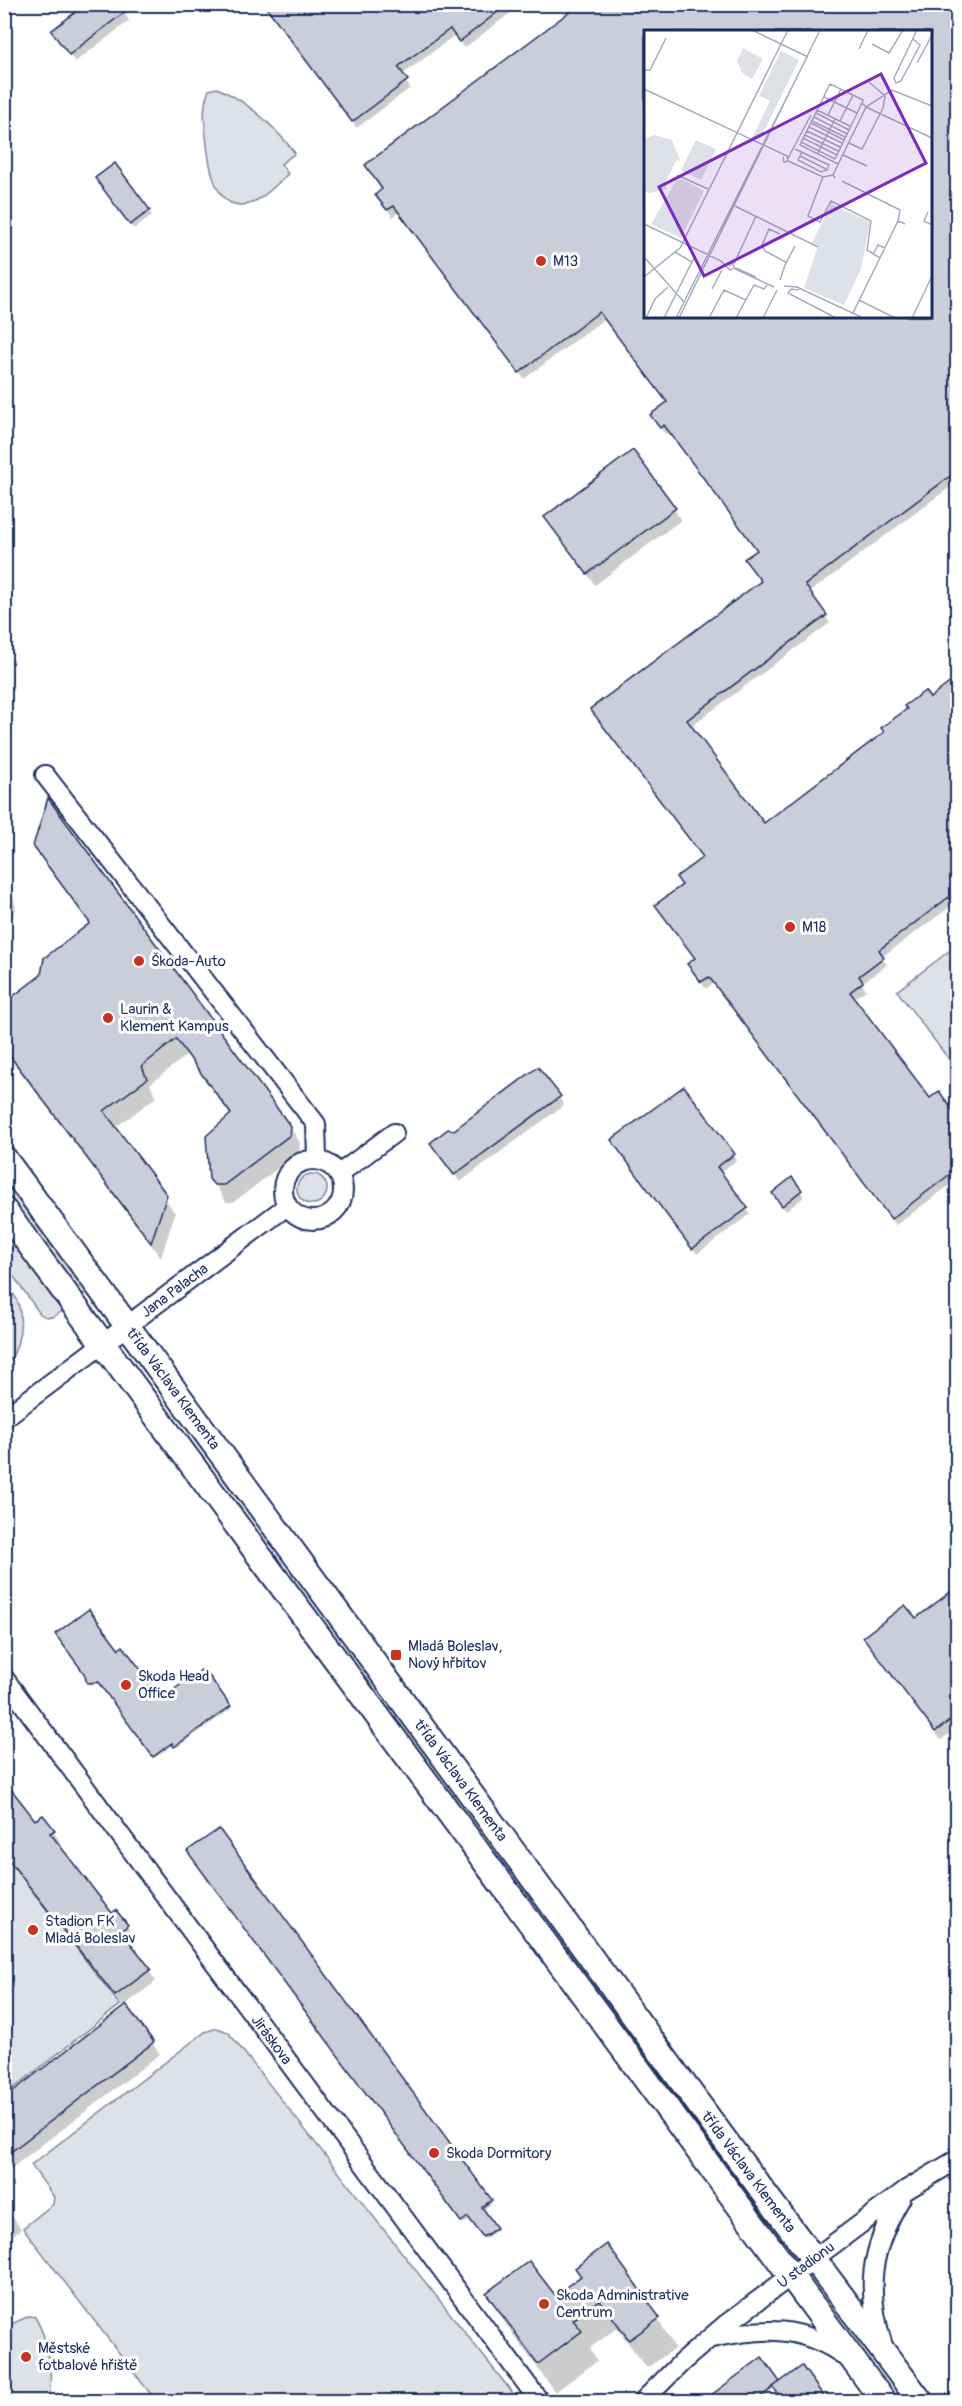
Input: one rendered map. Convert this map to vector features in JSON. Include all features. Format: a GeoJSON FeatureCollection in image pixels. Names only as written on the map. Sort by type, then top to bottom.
{"type":"FeatureCollection","features":[{"type":"Feature","properties":{"kind":"street"},"geometry":{"type":"LineString","coordinates":[[45,775],[316,1124],[317,1159]]}},
{"type":"Feature","properties":{"kind":"street"},"geometry":{"type":"LineString","coordinates":[[339,1174],[394,1133]]}},
{"type":"Feature","properties":{"kind":"street","name":"třída Václava Klementa"},"geometry":{"type":"LineString","coordinates":[[4,1158],[921,2402]]}},
{"type":"Feature","properties":{"kind":"street"},"geometry":{"type":"LineString","coordinates":[[317,1159],[332,1166],[339,1174],[343,1192],[341,1202],[330,1215],[310,1221],[293,1214],[287,1206],[282,1188],[289,1170],[305,1160],[317,1159]]}},
{"type":"Feature","properties":{"kind":"street","name":"Jana Palacha"},"geometry":{"type":"LineString","coordinates":[[4,1418],[287,1206]]}},
{"type":"Feature","properties":{"kind":"street","name":"třída Václava Klementa"},"geometry":{"type":"LineString","coordinates":[[4,1210],[884,2402]]}},
{"type":"Feature","properties":{"kind":"street","name":"Jiráskova"},"geometry":{"type":"LineString","coordinates":[[4,1678],[540,2402]]}},
{"type":"Feature","properties":{"kind":"street","name":"U stadionu"},"geometry":{"type":"LineString","coordinates":[[642,2402],[707,2339],[906,2190],[957,2159]]}},
{"type":"Feature","properties":{"kind":"street"},"geometry":{"type":"LineString","coordinates":[[886,2354],[875,2313],[872,2269],[880,2239],[906,2190]]}},
{"type":"Feature","properties":{"kind":"street"},"geometry":{"type":"LineString","coordinates":[[707,2339],[747,2332],[786,2330],[819,2341],[859,2368]]}},
{"type":"Feature","properties":{"kind":"shaded area"},"geometry":{"type":"Polygon","coordinates":[[[217,88],[239,100],[259,115],[295,153],[281,164],[288,174],[263,197],[245,204],[234,204],[219,191],[208,156],[204,110],[209,90],[217,88]]]}},
{"type":"Feature","properties":{"kind":"shaded area"},"geometry":{"type":"Polygon","coordinates":[[[957,945],[957,1070],[897,991],[957,945]]]}},
{"type":"Feature","properties":{"kind":"shaded area"},"geometry":{"type":"Polygon","coordinates":[[[312,1174],[318,1175],[326,1183],[326,1195],[318,1203],[312,1204],[306,1203],[298,1195],[297,1189],[298,1183],[306,1175],[312,1174]]]}},
{"type":"Feature","properties":{"kind":"shaded area"},"geometry":{"type":"Polygon","coordinates":[[[4,1178],[87,1291],[80,1296],[5,1194],[4,1178]]]}},
{"type":"Feature","properties":{"kind":"shaded area"},"geometry":{"type":"Polygon","coordinates":[[[4,1228],[65,1309],[59,1314],[50,1317],[40,1314],[5,1264],[4,1228]]]}},
{"type":"Feature","properties":{"kind":"shaded area"},"geometry":{"type":"Polygon","coordinates":[[[5,1283],[19,1306],[20,1324],[14,1352],[5,1366],[5,1283]]]}},
{"type":"Feature","properties":{"kind":"shaded area","name":"Stadion FK Mladá Boleslav"},"geometry":{"type":"Polygon","coordinates":[[[5,1855],[120,2005],[5,2095],[5,1855]]]}},
{"type":"Feature","properties":{"kind":"shaded area"},"geometry":{"type":"Polygon","coordinates":[[[217,2028],[228,2032],[519,2401],[156,2401],[23,2228],[53,2204],[54,2197],[31,2165],[205,2032],[217,2028]]]}},
{"type":"Feature","properties":{"kind":"shaded area","name":"Městské fotbalové hřiště"},"geometry":{"type":"Polygon","coordinates":[[[29,2316],[35,2317],[47,2347],[50,2369],[48,2401],[5,2401],[5,2327],[29,2316]]]}},
{"type":"Feature","properties":{"kind":"building"},"geometry":{"type":"Polygon","coordinates":[[[86,4],[135,4],[69,55],[51,31],[86,4]]]}},
{"type":"Feature","properties":{"kind":"building"},"geometry":{"type":"Polygon","coordinates":[[[264,4],[508,4],[459,42],[450,29],[398,67],[408,80],[352,122],[264,4]]]}},
{"type":"Feature","properties":{"kind":"building"},"geometry":{"type":"Polygon","coordinates":[[[580,4],[957,4],[957,471],[805,585],[827,615],[687,720],[764,823],[884,732],[881,728],[907,709],[904,706],[925,691],[930,698],[957,677],[957,891],[879,950],[884,957],[859,976],[863,982],[850,992],[930,1098],[939,1091],[957,1116],[957,1169],[891,1219],[709,977],[701,982],[687,964],[695,958],[655,905],[682,885],[676,877],[703,857],[590,709],[761,581],[744,559],[757,550],[664,425],[660,428],[650,415],[667,402],[599,312],[519,373],[394,206],[387,210],[375,195],[382,189],[365,165],[580,4]]]}},
{"type":"Feature","properties":{"kind":"building"},"geometry":{"type":"Polygon","coordinates":[[[115,163],[150,210],[130,225],[95,178],[115,163]]]}},
{"type":"Feature","properties":{"kind":"building"},"geometry":{"type":"Polygon","coordinates":[[[633,450],[676,508],[587,574],[544,517],[633,450]]]}},
{"type":"Feature","properties":{"kind":"building","name":"Laurin & Klement Kampus"},"geometry":{"type":"Polygon","coordinates":[[[48,798],[291,1127],[290,1135],[224,1185],[214,1185],[209,1179],[206,1136],[231,1114],[176,1039],[142,1066],[147,1079],[104,1111],[167,1195],[151,1243],[4,1048],[4,1003],[41,975],[44,958],[90,923],[33,846],[48,798]]]}},
{"type":"Feature","properties":{"kind":"building"},"geometry":{"type":"Polygon","coordinates":[[[538,1067],[561,1096],[454,1175],[430,1143],[448,1129],[454,1130],[538,1067]]]}},
{"type":"Feature","properties":{"kind":"building"},"geometry":{"type":"Polygon","coordinates":[[[684,1086],[735,1154],[717,1167],[748,1208],[692,1249],[611,1140],[684,1086]]]}},
{"type":"Feature","properties":{"kind":"building"},"geometry":{"type":"Polygon","coordinates":[[[792,1177],[802,1190],[782,1206],[772,1193],[792,1177]]]}},
{"type":"Feature","properties":{"kind":"building"},"geometry":{"type":"Polygon","coordinates":[[[957,1587],[957,1715],[935,1732],[863,1637],[905,1605],[916,1618],[957,1587]]]}},
{"type":"Feature","properties":{"kind":"building","name":"Skoda Head Office"},"geometry":{"type":"Polygon","coordinates":[[[89,1609],[119,1649],[123,1646],[162,1698],[201,1670],[205,1675],[207,1673],[231,1706],[174,1747],[172,1743],[153,1757],[98,1682],[87,1683],[84,1673],[55,1634],[89,1609]]]}},
{"type":"Feature","properties":{"kind":"building"},"geometry":{"type":"Polygon","coordinates":[[[4,1780],[35,1820],[43,1815],[55,1830],[50,1833],[112,1913],[116,1910],[128,1925],[121,1931],[151,1969],[115,1996],[4,1854],[4,1780]]]}},
{"type":"Feature","properties":{"kind":"building"},"geometry":{"type":"Polygon","coordinates":[[[219,1829],[492,2200],[482,2207],[497,2228],[483,2237],[468,2217],[461,2222],[187,1851],[219,1829]]]}},
{"type":"Feature","properties":{"kind":"building"},"geometry":{"type":"Polygon","coordinates":[[[126,2005],[154,2042],[4,2157],[4,2098],[126,2005]]]}},
{"type":"Feature","properties":{"kind":"building","name":"Skoda Administrative Centrum"},"geometry":{"type":"Polygon","coordinates":[[[607,2244],[660,2318],[629,2340],[600,2300],[573,2320],[582,2331],[538,2364],[486,2293],[529,2261],[555,2295],[581,2276],[575,2268],[607,2244]]]}},
{"type":"Feature","properties":{"kind":"building"},"geometry":{"type":"Polygon","coordinates":[[[762,2357],[780,2382],[754,2402],[702,2402],[762,2357]]]}},
{"type":"Feature","properties":{"kind":"building"},"geometry":{"type":"Polygon","coordinates":[[[802,2366],[828,2402],[784,2402],[773,2387],[802,2366]]]}},
{"type":"Feature","properties":{"kind":"place","name":"M13"},"geometry":{"type":"Point","coordinates":[541,261]}},
{"type":"Feature","properties":{"kind":"place","name":"M18"},"geometry":{"type":"Point","coordinates":[790,927]}},
{"type":"Feature","properties":{"kind":"place","name":"Škoda-Auto"},"geometry":{"type":"Point","coordinates":[139,961]}},
{"type":"Feature","properties":{"kind":"place","name":"Laurin & Klement Kampus"},"geometry":{"type":"Point","coordinates":[108,1018]}},
{"type":"Feature","properties":{"kind":"place","name":"Mladá Boleslav, Nový hřbitov"},"geometry":{"type":"Point","coordinates":[396,1655]}},
{"type":"Feature","properties":{"kind":"place","name":"Skoda Head Office"},"geometry":{"type":"Point","coordinates":[126,1685]}},
{"type":"Feature","properties":{"kind":"place","name":"Stadion FK Mladá Boleslav"},"geometry":{"type":"Point","coordinates":[33,1930]}},
{"type":"Feature","properties":{"kind":"place","name":"Skoda Dormitory"},"geometry":{"type":"Point","coordinates":[434,2153]}},
{"type":"Feature","properties":{"kind":"place","name":"Skoda Administrative Centrum"},"geometry":{"type":"Point","coordinates":[544,2304]}},
{"type":"Feature","properties":{"kind":"place","name":"Městské fotbalové hřiště"},"geometry":{"type":"Point","coordinates":[26,2357]}}]}
